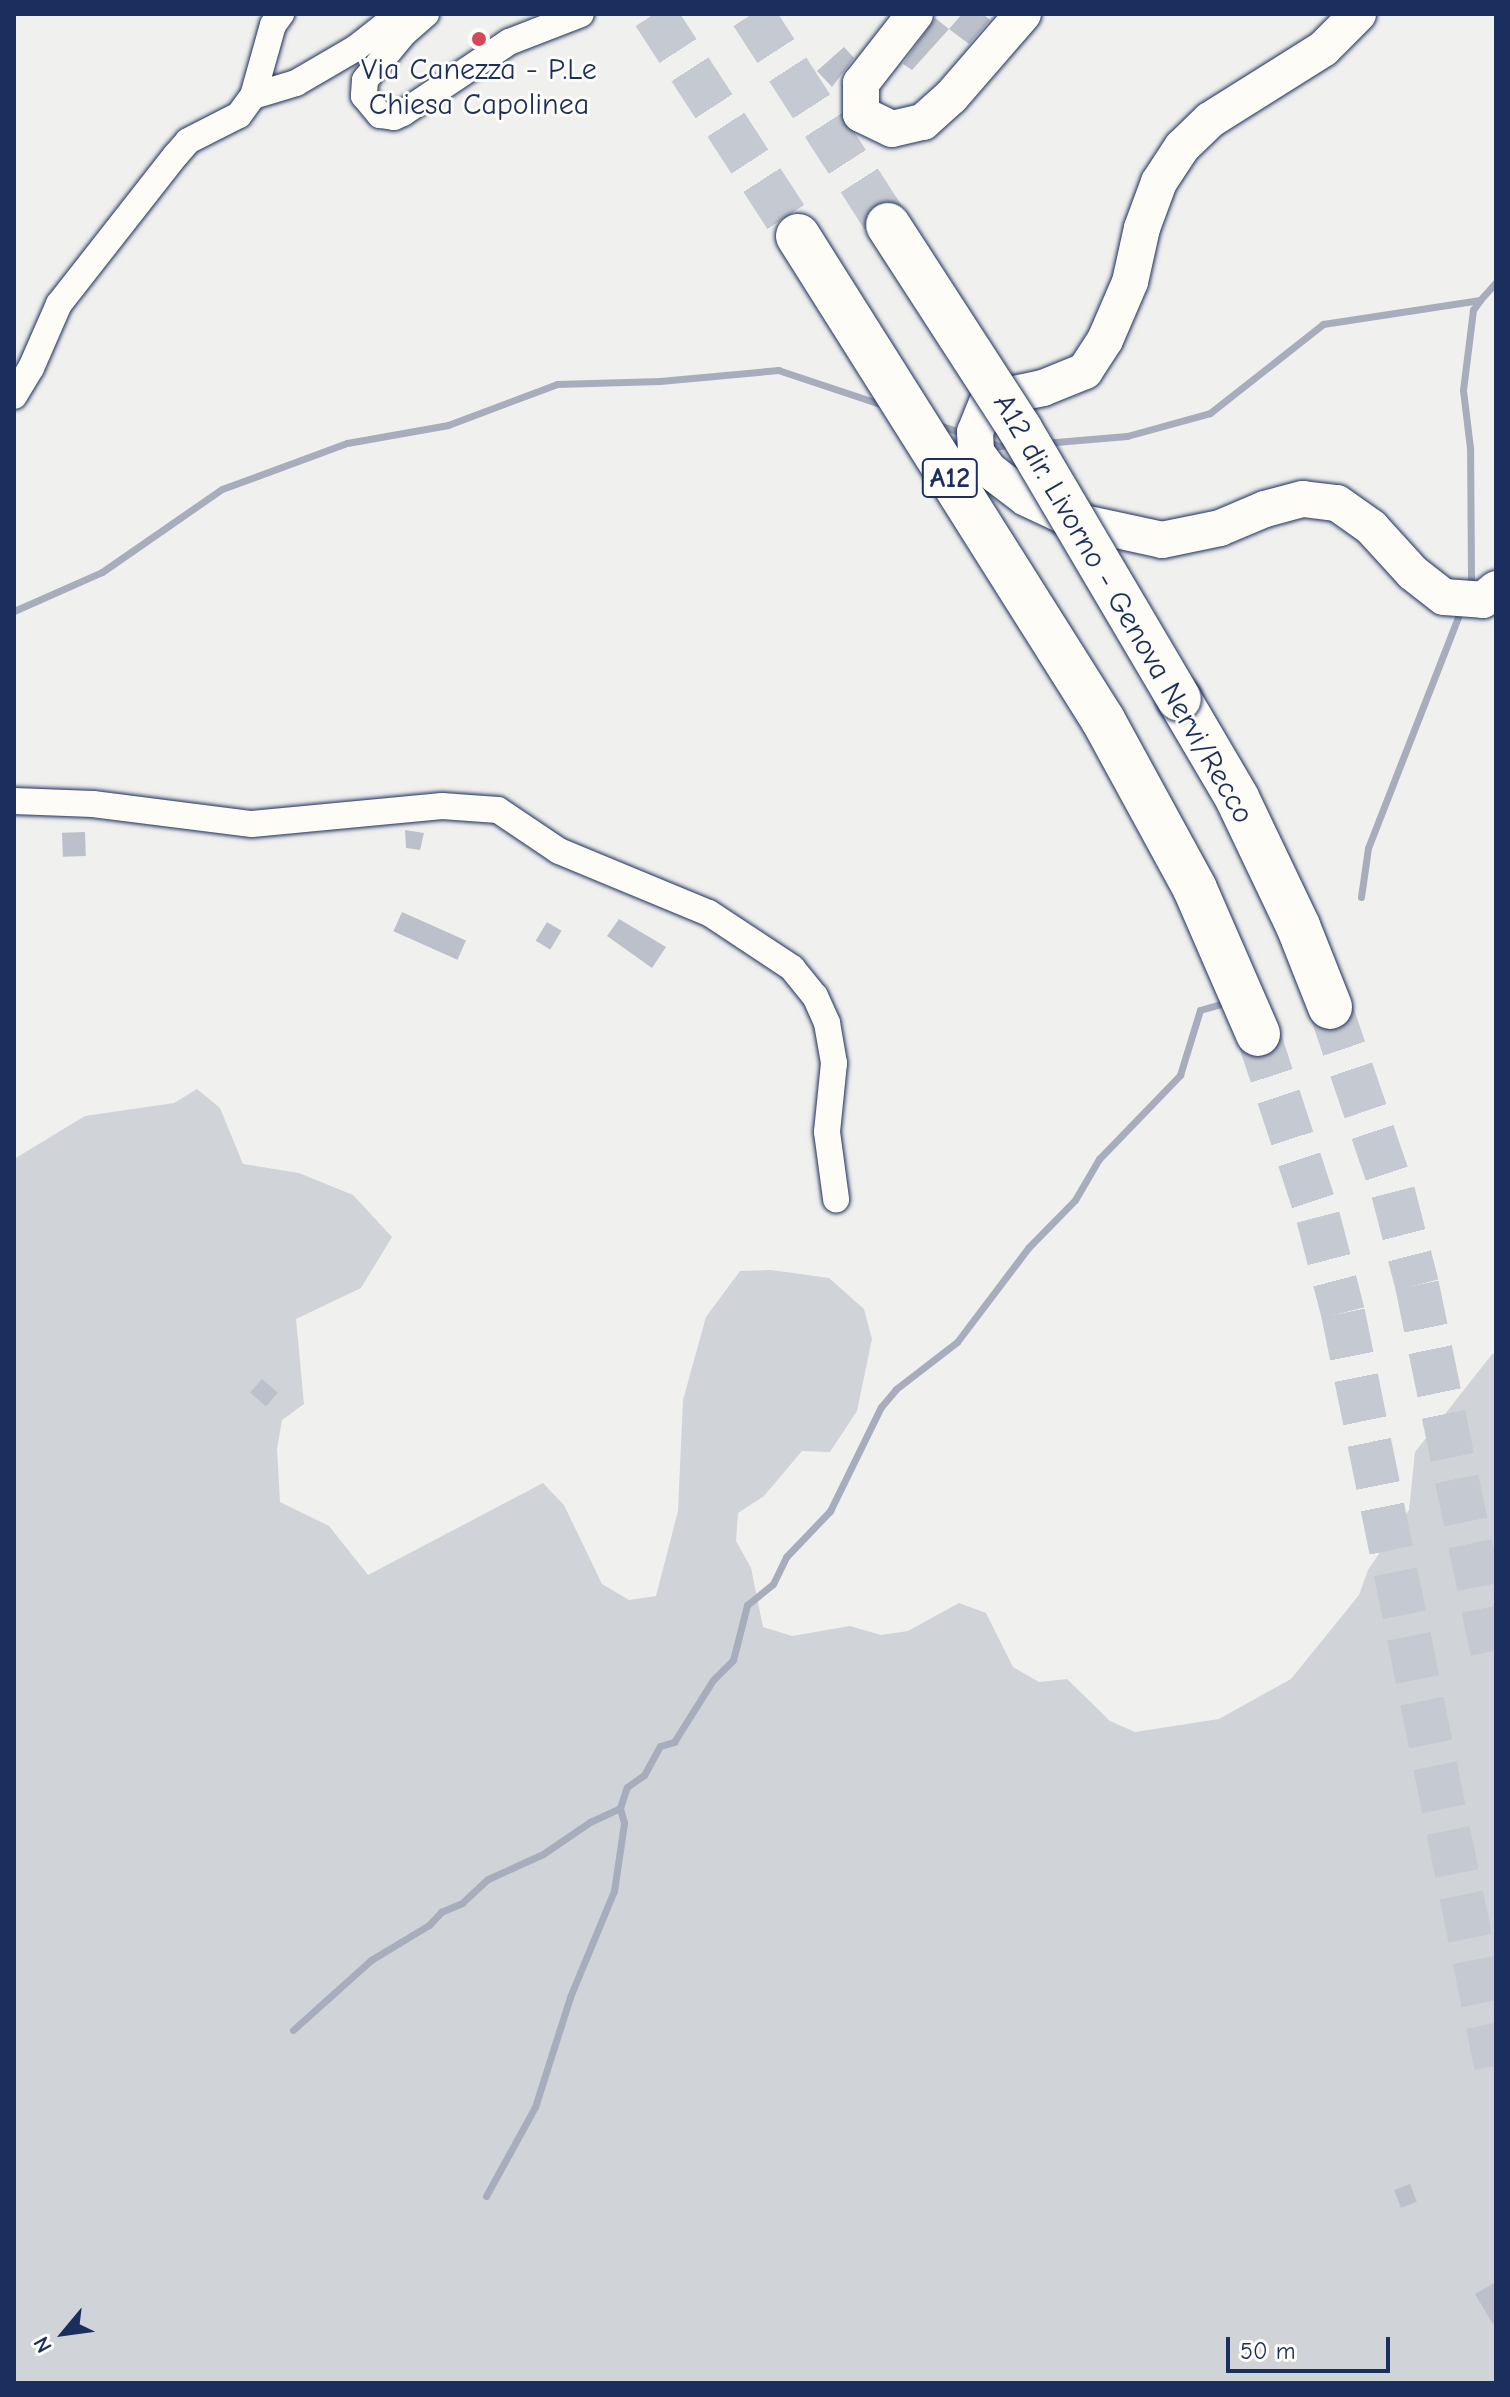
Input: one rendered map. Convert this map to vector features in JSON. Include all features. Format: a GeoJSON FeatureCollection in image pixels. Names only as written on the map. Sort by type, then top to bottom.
{"type":"FeatureCollection","features":[{"type":"Feature","properties":{"kind":"highway","name":"A12 dir. Livorno - Genova Nervi/Recco"},"geometry":{"type":"LineString","coordinates":[[888,225],[1020,429],[1243,810],[1298,926],[1330,1007]]}},
{"type":"Feature","properties":{"kind":"highway","name":"A12"},"geometry":{"type":"LineString","coordinates":[[798,236],[1103,720],[1195,889],[1258,1034]]}},
{"type":"Feature","properties":{"kind":"street"},"geometry":{"type":"LineString","coordinates":[[14,396],[31,368],[59,304],[176,155],[188,141],[239,115],[253,96],[273,25],[281,14]]}},
{"type":"Feature","properties":{"kind":"street"},"geometry":{"type":"LineString","coordinates":[[253,96],[276,91],[307,76],[356,48],[399,14]]}},
{"type":"Feature","properties":{"kind":"street"},"geometry":{"type":"LineString","coordinates":[[426,14],[385,53],[365,80],[364,96],[380,115],[394,117],[403,113],[509,42],[581,14]]}},
{"type":"Feature","properties":{"kind":"street"},"geometry":{"type":"LineString","coordinates":[[915,14],[861,83],[861,114],[892,129],[923,122],[1023,14]]}},
{"type":"Feature","properties":{"kind":"street"},"geometry":{"type":"LineString","coordinates":[[1358,14],[1323,49],[1210,120],[1182,147],[1159,182],[1142,228],[1130,282],[1105,340],[1085,371],[1043,388],[999,397],[980,413],[975,432],[976,452],[989,470],[1038,503],[1075,521],[1162,540],[1220,528],[1265,509],[1303,499],[1337,503],[1371,527],[1413,573],[1444,597],[1483,600],[1496,589]]}},
{"type":"Feature","properties":{"kind":"street"},"geometry":{"type":"LineString","coordinates":[[14,801],[93,804],[252,824],[442,806],[498,810],[559,851],[709,913],[748,943],[792,968],[815,996],[827,1023],[834,1063],[827,1132],[836,1199]]}},
{"type":"Feature","properties":{"kind":"shaded area"},"geometry":{"type":"Polygon","coordinates":[[[197,1089],[220,1108],[243,1164],[299,1173],[353,1195],[392,1237],[361,1288],[296,1319],[304,1404],[282,1420],[277,1449],[280,1502],[329,1526],[368,1575],[543,1483],[564,1505],[602,1584],[629,1600],[656,1596],[678,1511],[683,1400],[706,1317],[740,1271],[771,1270],[829,1278],[864,1309],[872,1339],[857,1411],[830,1452],[802,1451],[764,1496],[738,1513],[736,1541],[751,1568],[763,1627],[792,1636],[850,1626],[881,1635],[908,1631],[959,1603],[986,1613],[1013,1667],[1039,1682],[1067,1679],[1110,1721],[1135,1732],[1219,1719],[1291,1679],[1359,1595],[1368,1570],[1409,1510],[1415,1452],[1493,1353],[1496,1359],[1496,2383],[14,2383],[14,1159],[85,1116],[174,1103],[197,1089]]]}},
{"type":"Feature","properties":{"kind":"building"},"geometry":{"type":"Polygon","coordinates":[[[962,14],[983,14],[990,20],[969,44],[949,29],[962,14]]]}},
{"type":"Feature","properties":{"kind":"building"},"geometry":{"type":"Polygon","coordinates":[[[935,18],[949,29],[912,70],[903,64],[935,18]]]}},
{"type":"Feature","properties":{"kind":"building"},"geometry":{"type":"Polygon","coordinates":[[[844,47],[854,58],[832,87],[817,71],[844,47]]]}},
{"type":"Feature","properties":{"kind":"building"},"geometry":{"type":"Polygon","coordinates":[[[405,830],[424,833],[420,850],[406,848],[405,830]]]}},
{"type":"Feature","properties":{"kind":"building"},"geometry":{"type":"Polygon","coordinates":[[[85,832],[86,856],[63,857],[62,833],[85,832]]]}},
{"type":"Feature","properties":{"kind":"building"},"geometry":{"type":"Polygon","coordinates":[[[402,912],[466,940],[457,960],[393,931],[402,912]]]}},
{"type":"Feature","properties":{"kind":"building"},"geometry":{"type":"Polygon","coordinates":[[[619,919],[666,947],[652,968],[607,936],[619,919]]]}},
{"type":"Feature","properties":{"kind":"building"},"geometry":{"type":"Polygon","coordinates":[[[547,922],[562,931],[550,950],[536,941],[547,922]]]}},
{"type":"Feature","properties":{"kind":"building"},"geometry":{"type":"Polygon","coordinates":[[[262,1379],[278,1393],[266,1406],[250,1393],[262,1379]]]}},
{"type":"Feature","properties":{"kind":"building"},"geometry":{"type":"Polygon","coordinates":[[[1410,2184],[1417,2202],[1401,2208],[1394,2190],[1410,2184]]]}},
{"type":"Feature","properties":{"kind":"building"},"geometry":{"type":"Polygon","coordinates":[[[1496,2282],[1496,2329],[1475,2294],[1496,2282]]]}},
{"type":"Feature","properties":{"kind":"waterway"},"geometry":{"type":"LineString","coordinates":[[1044,443],[1127,436],[1210,413],[1323,324],[1480,300],[1496,282]]}},
{"type":"Feature","properties":{"kind":"waterway"},"geometry":{"type":"LineString","coordinates":[[1467,589],[1471,578],[1470,448],[1463,390],[1473,310],[1480,300]]}},
{"type":"Feature","properties":{"kind":"waterway"},"geometry":{"type":"LineString","coordinates":[[14,611],[102,572],[222,489],[347,443],[448,425],[557,384],[660,381],[778,370],[886,406]]}},
{"type":"Feature","properties":{"kind":"waterway"},"geometry":{"type":"LineString","coordinates":[[936,424],[965,434]]}},
{"type":"Feature","properties":{"kind":"waterway"},"geometry":{"type":"LineString","coordinates":[[985,441],[999,446],[1011,445]]}},
{"type":"Feature","properties":{"kind":"waterway"},"geometry":{"type":"LineString","coordinates":[[1361,897],[1368,848],[1461,609]]}},
{"type":"Feature","properties":{"kind":"waterway"},"geometry":{"type":"LineString","coordinates":[[486,2196],[535,2107],[570,1997],[614,1891],[624,1823],[620,1808],[627,1787],[644,1775],[660,1746],[674,1742],[713,1680],[733,1660],[747,1605],[773,1584],[786,1557],[830,1511],[881,1407],[896,1389],[957,1342],[1028,1248],[1075,1200],[1099,1159],[1180,1075],[1200,1010],[1224,1003]]}},
{"type":"Feature","properties":{"kind":"waterway"},"geometry":{"type":"LineString","coordinates":[[293,2030],[371,1960],[429,1925],[441,1912],[462,1903],[488,1879],[543,1854],[590,1822],[620,1808]]}},
{"type":"Feature","properties":{"kind":"tunnel"},"geometry":{"type":"LineString","coordinates":[[654,14],[798,236]]}},
{"type":"Feature","properties":{"kind":"tunnel"},"geometry":{"type":"LineString","coordinates":[[752,14],[888,225]]}},
{"type":"Feature","properties":{"kind":"tunnel"},"geometry":{"type":"LineString","coordinates":[[1330,1007],[1393,1192],[1417,1285],[1496,1669]]}},
{"type":"Feature","properties":{"kind":"tunnel"},"geometry":{"type":"LineString","coordinates":[[1258,1034],[1318,1217],[1343,1313],[1496,2066]]}},
{"type":"Feature","properties":{"kind":"place","name":"Via Canezza - P.Le Chiesa Capolinea"},"geometry":{"type":"Point","coordinates":[479,39]}}]}
